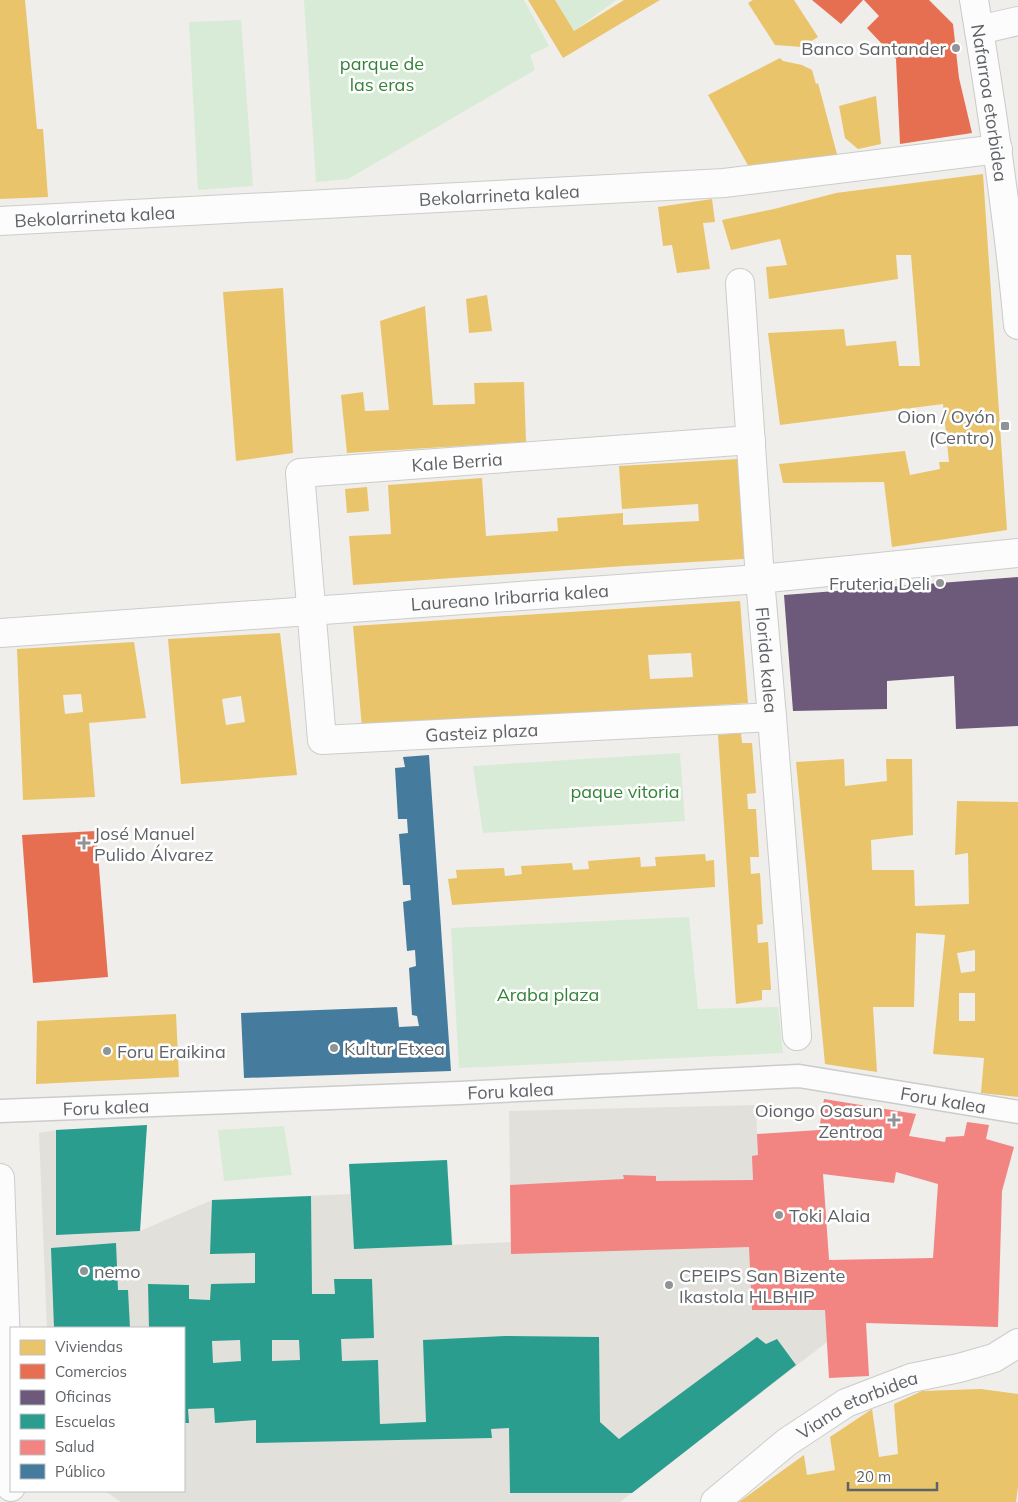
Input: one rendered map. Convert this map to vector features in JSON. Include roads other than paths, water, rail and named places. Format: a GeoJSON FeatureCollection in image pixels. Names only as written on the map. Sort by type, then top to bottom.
{"type":"FeatureCollection","features":[{"type":"Feature","properties":{"kind":"street","name":"Nafarroa etorbidea"},"geometry":{"type":"LineString","coordinates":[[974,0],[1016,271],[1018,325]]}},
{"type":"Feature","properties":{"kind":"street"},"geometry":{"type":"LineString","coordinates":[[979,30],[1018,21]]}},
{"type":"Feature","properties":{"kind":"street","name":"Bekolarrineta kalea"},"geometry":{"type":"LineString","coordinates":[[0,222],[724,183],[998,150]]}},
{"type":"Feature","properties":{"kind":"street","name":"Florida kalea"},"geometry":{"type":"LineString","coordinates":[[740,283],[760,578],[797,1036]]}},
{"type":"Feature","properties":{"kind":"street","name":"Kale Berria"},"geometry":{"type":"LineString","coordinates":[[312,610],[300,473],[751,440]]}},
{"type":"Feature","properties":{"kind":"street","name":"Laureano Iribarria kalea"},"geometry":{"type":"LineString","coordinates":[[0,633],[760,578],[1018,552]]}},
{"type":"Feature","properties":{"kind":"street","name":"Gasteiz plaza"},"geometry":{"type":"LineString","coordinates":[[312,610],[322,740],[772,717]]}},
{"type":"Feature","properties":{"kind":"street","name":"Foru kalea"},"geometry":{"type":"LineString","coordinates":[[0,1112],[460,1093],[799,1076],[1018,1112]]}},
{"type":"Feature","properties":{"kind":"street"},"geometry":{"type":"LineString","coordinates":[[0,1178],[10,1458]]}},
{"type":"Feature","properties":{"kind":"street","name":"Viana etorbidea"},"geometry":{"type":"LineString","coordinates":[[715,1502],[786,1442],[846,1402],[911,1378],[959,1368],[994,1358],[1018,1343]]}},
{"type":"Feature","properties":{"kind":"place","name":"Banco Santander"},"geometry":{"type":"Point","coordinates":[956,48]}},
{"type":"Feature","properties":{"kind":"place","name":"Oion / Oyón (Centro)"},"geometry":{"type":"Point","coordinates":[1005,426]}},
{"type":"Feature","properties":{"kind":"place","name":"Fruteria Deli"},"geometry":{"type":"Point","coordinates":[940,583]}},
{"type":"Feature","properties":{"kind":"place","name":"José Manuel Pulido Álvarez"},"geometry":{"type":"Point","coordinates":[84,843]}},
{"type":"Feature","properties":{"kind":"place","name":"Kultur Etxea"},"geometry":{"type":"Point","coordinates":[334,1048]}},
{"type":"Feature","properties":{"kind":"place","name":"Foru Eraikina"},"geometry":{"type":"Point","coordinates":[107,1051]}},
{"type":"Feature","properties":{"kind":"place","name":"Oiongo Osasun Zentroa"},"geometry":{"type":"Point","coordinates":[894,1120]}},
{"type":"Feature","properties":{"kind":"place","name":"Toki Alaia"},"geometry":{"type":"Point","coordinates":[779,1215]}},
{"type":"Feature","properties":{"kind":"place","name":"nemo"},"geometry":{"type":"Point","coordinates":[84,1271]}},
{"type":"Feature","properties":{"kind":"place","name":"CPEIPS San Bizente Ikastola HLBHIP"},"geometry":{"type":"Point","coordinates":[669,1285]}},
{"type":"Feature","properties":{"kind":"park label","name":"parque de las eras"},"geometry":{"type":"Point","coordinates":[382,73]}},
{"type":"Feature","properties":{"kind":"park label","name":"paque vitoria"},"geometry":{"type":"Point","coordinates":[625,791]}},
{"type":"Feature","properties":{"kind":"park label","name":"Araba plaza"},"geometry":{"type":"Point","coordinates":[548,994]}}]}
